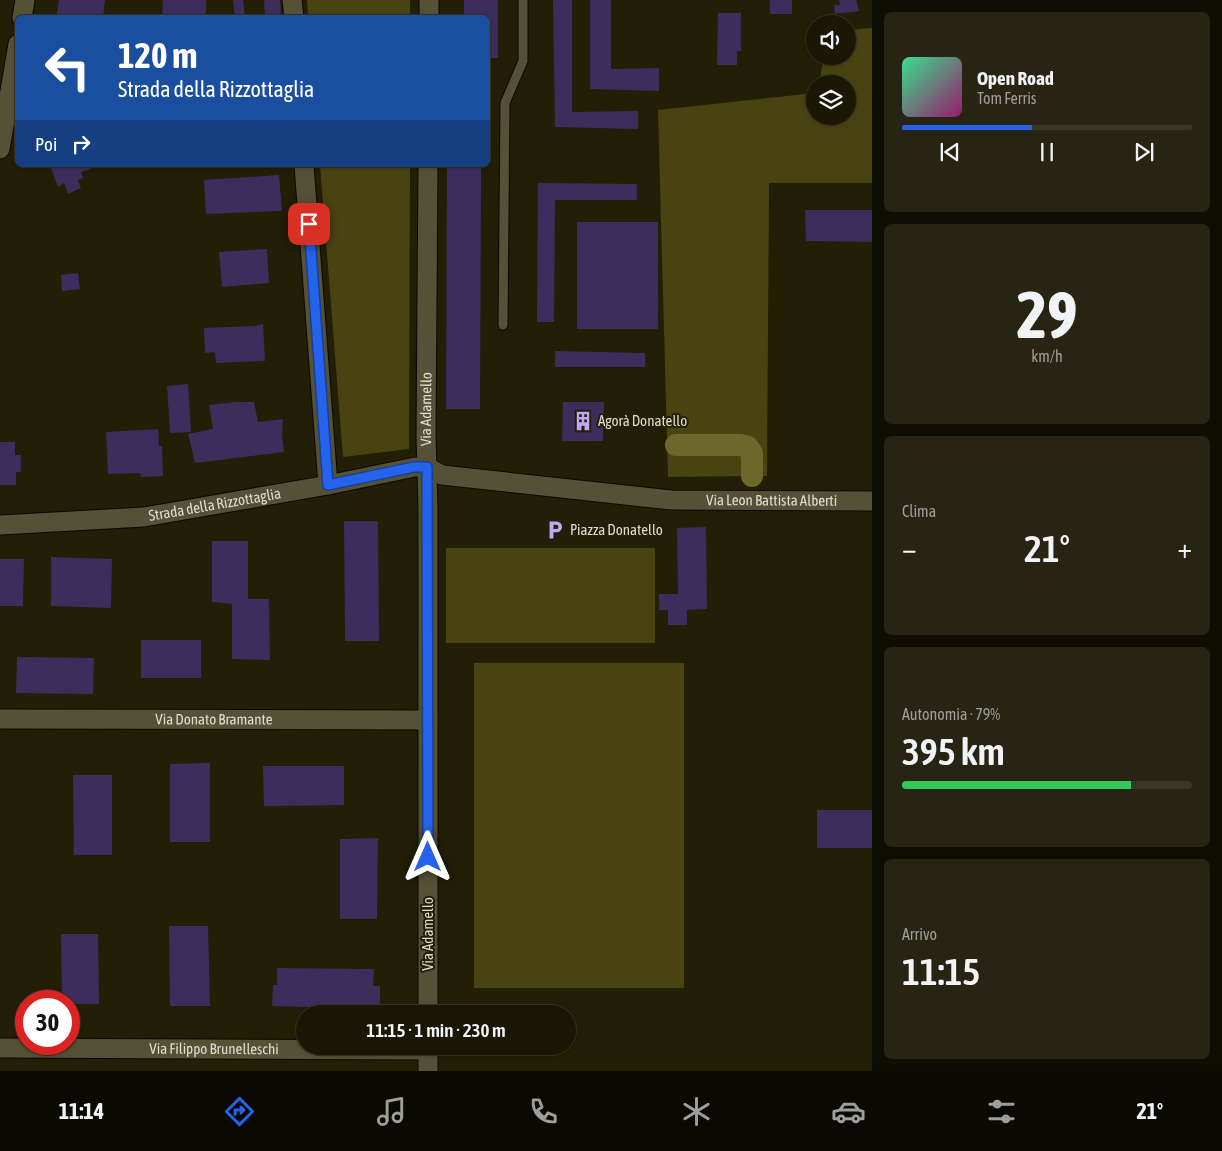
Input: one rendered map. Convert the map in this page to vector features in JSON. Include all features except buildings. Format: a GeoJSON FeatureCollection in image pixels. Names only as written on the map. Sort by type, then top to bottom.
{"type":"FeatureCollection","features":[{"type":"Feature","properties":{"kind":"street"},"geometry":{"type":"LineString","coordinates":[[22,15],[25,0]]}},
{"type":"Feature","properties":{"kind":"street"},"geometry":{"type":"LineString","coordinates":[[292,0],[294,15]]}},
{"type":"Feature","properties":{"kind":"street"},"geometry":{"type":"LineString","coordinates":[[429,0],[429,15]]}},
{"type":"Feature","properties":{"kind":"street"},"geometry":{"type":"LineString","coordinates":[[0,149],[15,62]]}},
{"type":"Feature","properties":{"kind":"street"},"geometry":{"type":"LineString","coordinates":[[304,167],[328,485]]}},
{"type":"Feature","properties":{"kind":"street","name":"Via Adamello"},"geometry":{"type":"LineString","coordinates":[[428,167],[428,1005]]}},
{"type":"Feature","properties":{"kind":"street","name":"Strada della Rizzottaglia"},"geometry":{"type":"LineString","coordinates":[[0,525],[144,517],[328,485],[414,467],[427,467]]}},
{"type":"Feature","properties":{"kind":"street","name":"Via Leon Battista Alberti"},"geometry":{"type":"LineString","coordinates":[[427,467],[442,475],[671,500],[872,501]]}},
{"type":"Feature","properties":{"kind":"street","name":"Via Donato Bramante"},"geometry":{"type":"LineString","coordinates":[[0,718],[428,720]]}},
{"type":"Feature","properties":{"kind":"street","name":"Via Filippo Brunelleschi"},"geometry":{"type":"LineString","coordinates":[[0,1048],[296,1048]]}},
{"type":"Feature","properties":{"kind":"street"},"geometry":{"type":"LineString","coordinates":[[428,1055],[428,1071]]}},
{"type":"Feature","properties":{"kind":"lane"},"geometry":{"type":"LineString","coordinates":[[503,325],[505,104],[523,61],[523,0]]}},
{"type":"Feature","properties":{"kind":"shaded area"},"geometry":{"type":"Polygon","coordinates":[[[307,0],[410,0],[410,15],[308,15],[307,0]]]}},
{"type":"Feature","properties":{"kind":"shaded area"},"geometry":{"type":"Polygon","coordinates":[[[872,28],[872,183],[769,183],[767,476],[759,476],[760,452],[755,443],[749,439],[732,435],[697,435],[697,453],[741,451],[745,457],[746,476],[668,477],[658,110],[806,94],[806,125],[856,125],[856,75],[821,75],[822,65],[856,65],[856,29],[872,28]]]}},
{"type":"Feature","properties":{"kind":"shaded area"},"geometry":{"type":"Polygon","coordinates":[[[320,167],[410,167],[409,449],[343,457],[320,167]]]}},
{"type":"Feature","properties":{"kind":"shaded area"},"geometry":{"type":"Polygon","coordinates":[[[446,548],[655,548],[655,643],[446,643],[446,548]]]}},
{"type":"Feature","properties":{"kind":"shaded area"},"geometry":{"type":"Polygon","coordinates":[[[474,663],[684,663],[684,988],[474,988],[474,663]]]}},
{"type":"Feature","properties":{"kind":"waterway"},"geometry":{"type":"LineString","coordinates":[[676,445],[740,445],[748,447],[752,453],[752,476]]}},
{"type":"Feature","properties":{"kind":"place","name":"Agorà Donatello"},"geometry":{"type":"Point","coordinates":[583,421]}},
{"type":"Feature","properties":{"kind":"place","name":"Piazza Donatello"},"geometry":{"type":"Point","coordinates":[555,530]}},
{"type":"Feature","properties":{"kind":"route"},"geometry":{"type":"LineString","coordinates":[[309,224],[328,485],[414,467],[427,467],[428,857]]}}]}
